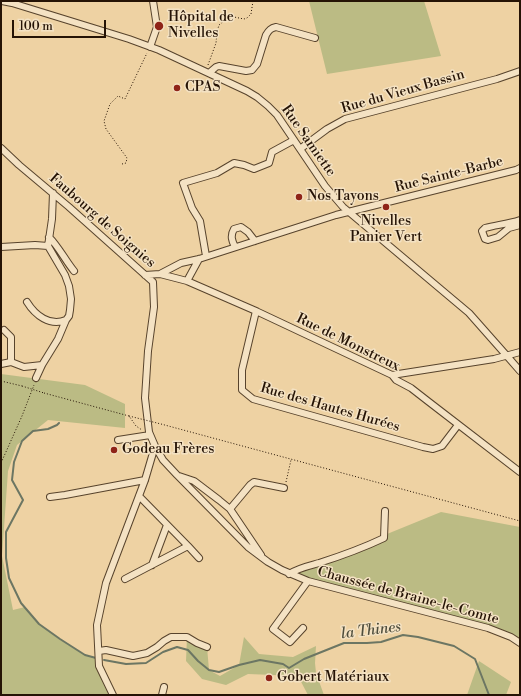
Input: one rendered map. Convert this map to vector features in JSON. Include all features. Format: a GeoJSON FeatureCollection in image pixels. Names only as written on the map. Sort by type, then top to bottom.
{"type":"FeatureCollection","features":[{"type":"Feature","properties":{"kind":"street","name":"Rue Samiette"},"geometry":{"type":"LineString","coordinates":[[2,1],[122,36],[150,47],[257,97],[277,115],[325,186],[343,207],[469,313],[520,372]]}},
{"type":"Feature","properties":{"kind":"street"},"geometry":{"type":"LineString","coordinates":[[150,47],[157,27],[153,1]]}},
{"type":"Feature","properties":{"kind":"street"},"geometry":{"type":"LineString","coordinates":[[207,73],[219,66],[246,71],[252,70],[256,67],[266,35],[271,28],[276,27],[315,38]]}},
{"type":"Feature","properties":{"kind":"street","name":"Rue du Vieux Bassin"},"geometry":{"type":"LineString","coordinates":[[300,149],[327,129],[345,119],[497,79],[520,71]]}},
{"type":"Feature","properties":{"kind":"street"},"geometry":{"type":"LineString","coordinates":[[206,256],[200,221],[192,208],[183,184],[217,173],[234,163],[254,169],[269,163],[272,152],[294,140]]}},
{"type":"Feature","properties":{"kind":"street","name":"Faubourg de Soignies"},"geometry":{"type":"LineString","coordinates":[[1,148],[153,282],[154,308],[148,351],[145,398],[150,434],[155,446]]}},
{"type":"Feature","properties":{"kind":"street","name":"Rue Sainte-Barbe"},"geometry":{"type":"LineString","coordinates":[[160,274],[181,263],[199,259],[255,240],[349,212],[520,168]]}},
{"type":"Feature","properties":{"kind":"street"},"geometry":{"type":"LineString","coordinates":[[36,378],[58,339],[69,316],[70,310],[71,299],[69,286],[65,275],[48,246],[52,219],[53,193]]}},
{"type":"Feature","properties":{"kind":"street"},"geometry":{"type":"LineString","coordinates":[[520,220],[508,224],[500,224],[484,228],[482,231],[485,239],[488,240],[500,236],[509,228],[520,225]]}},
{"type":"Feature","properties":{"kind":"street"},"geometry":{"type":"LineString","coordinates":[[235,248],[232,239],[234,229],[241,228],[248,232],[255,240]]}},
{"type":"Feature","properties":{"kind":"street"},"geometry":{"type":"LineString","coordinates":[[50,237],[74,271]]}},
{"type":"Feature","properties":{"kind":"street"},"geometry":{"type":"LineString","coordinates":[[1,247],[35,245],[48,246]]}},
{"type":"Feature","properties":{"kind":"street"},"geometry":{"type":"LineString","coordinates":[[187,281],[199,259]]}},
{"type":"Feature","properties":{"kind":"street","name":"Rue de Monstreux"},"geometry":{"type":"LineString","coordinates":[[145,275],[160,274],[187,281],[256,311],[392,375],[396,380],[411,388],[520,472]]}},
{"type":"Feature","properties":{"kind":"street"},"geometry":{"type":"LineString","coordinates":[[27,302],[36,314],[46,320],[60,322],[66,320]]}},
{"type":"Feature","properties":{"kind":"street","name":"Rue des Hautes Hurées"},"geometry":{"type":"LineString","coordinates":[[256,311],[242,370],[242,390],[253,399],[433,449],[442,446],[458,425]]}},
{"type":"Feature","properties":{"kind":"street"},"geometry":{"type":"LineString","coordinates":[[4,330],[11,337],[11,362]]}},
{"type":"Feature","properties":{"kind":"street"},"geometry":{"type":"LineString","coordinates":[[392,375],[494,359],[520,352]]}},
{"type":"Feature","properties":{"kind":"street"},"geometry":{"type":"LineString","coordinates":[[1,364],[11,362],[24,367],[42,365]]}},
{"type":"Feature","properties":{"kind":"street"},"geometry":{"type":"LineString","coordinates":[[118,440],[150,434]]}},
{"type":"Feature","properties":{"kind":"street"},"geometry":{"type":"LineString","coordinates":[[113,695],[99,666],[97,624],[106,583],[145,480],[155,446]]}},
{"type":"Feature","properties":{"kind":"street","name":"Chaussée de Braine-le-Comte"},"geometry":{"type":"LineString","coordinates":[[155,446],[163,460],[234,534],[264,559],[289,574],[308,581],[488,628],[511,637],[520,643]]}},
{"type":"Feature","properties":{"kind":"street","name":"Chaussée de Braine-le-Comte"},"geometry":{"type":"LineString","coordinates":[[177,475],[194,481],[230,509],[264,559]]}},
{"type":"Feature","properties":{"kind":"street"},"geometry":{"type":"LineString","coordinates":[[50,497],[145,480]]}},
{"type":"Feature","properties":{"kind":"street"},"geometry":{"type":"LineString","coordinates":[[230,509],[254,482],[284,488]]}},
{"type":"Feature","properties":{"kind":"street"},"geometry":{"type":"LineString","coordinates":[[139,496],[199,558]]}},
{"type":"Feature","properties":{"kind":"street","name":"Chaussée de Braine-le-Comte"},"geometry":{"type":"LineString","coordinates":[[289,574],[295,570],[319,563],[384,538],[385,511]]}},
{"type":"Feature","properties":{"kind":"street"},"geometry":{"type":"LineString","coordinates":[[152,565],[167,525]]}},
{"type":"Feature","properties":{"kind":"street"},"geometry":{"type":"LineString","coordinates":[[125,579],[188,546]]}},
{"type":"Feature","properties":{"kind":"street"},"geometry":{"type":"LineString","coordinates":[[303,628],[290,642],[273,629],[308,581]]}},
{"type":"Feature","properties":{"kind":"street"},"geometry":{"type":"LineString","coordinates":[[99,651],[106,650],[133,656],[146,653],[171,637],[187,637],[207,647]]}},
{"type":"Feature","properties":{"kind":"street"},"geometry":{"type":"LineString","coordinates":[[162,695],[164,687]]}},
{"type":"Feature","properties":{"kind":"path"},"geometry":{"type":"LineString","coordinates":[[207,73],[216,43],[219,25],[234,17],[244,19],[247,18],[251,14],[253,1]]}},
{"type":"Feature","properties":{"kind":"path"},"geometry":{"type":"LineString","coordinates":[[122,164],[126,163],[127,158],[106,129],[104,121],[110,104],[118,96],[124,99],[150,47]]}},
{"type":"Feature","properties":{"kind":"path"},"geometry":{"type":"LineString","coordinates":[[1,464],[22,416],[36,378]]}},
{"type":"Feature","properties":{"kind":"path"},"geometry":{"type":"LineString","coordinates":[[1,381],[520,521]]}},
{"type":"Feature","properties":{"kind":"path"},"geometry":{"type":"LineString","coordinates":[[130,416],[136,426],[150,434]]}},
{"type":"Feature","properties":{"kind":"path"},"geometry":{"type":"LineString","coordinates":[[284,488],[291,460]]}},
{"type":"Feature","properties":{"kind":"green space"},"geometry":{"type":"Polygon","coordinates":[[[309,1],[424,1],[441,56],[327,74],[309,1]]]}},
{"type":"Feature","properties":{"kind":"green space"},"geometry":{"type":"Polygon","coordinates":[[[1,374],[85,385],[125,404],[125,428],[48,420],[17,445],[8,471],[2,556],[13,610],[25,607],[39,624],[59,639],[85,655],[96,658],[113,695],[1,695],[1,374]]]}},
{"type":"Feature","properties":{"kind":"green space"},"geometry":{"type":"Polygon","coordinates":[[[441,512],[520,527],[520,643],[511,637],[289,574],[441,512]]]}},
{"type":"Feature","properties":{"kind":"green space"},"geometry":{"type":"Polygon","coordinates":[[[187,637],[207,647],[209,670],[220,676],[239,665],[244,637],[259,654],[293,657],[316,646],[316,673],[324,695],[308,695],[298,676],[248,674],[226,685],[202,679],[186,661],[187,637]]]}},
{"type":"Feature","properties":{"kind":"green space"},"geometry":{"type":"Polygon","coordinates":[[[479,661],[511,682],[506,695],[467,695],[479,661]]]}},
{"type":"Feature","properties":{"kind":"waterway","name":"la Thines"},"geometry":{"type":"LineString","coordinates":[[59,423],[48,429],[33,431],[22,441],[14,462],[12,480],[23,500],[6,532],[6,558],[9,578],[21,603],[39,624],[85,655],[96,658]]}},
{"type":"Feature","properties":{"kind":"waterway","name":"la Thines"},"geometry":{"type":"LineString","coordinates":[[104,660],[126,664],[146,663],[163,652],[177,647],[188,650],[209,670],[219,672],[260,660],[283,664],[289,668],[304,659],[344,643],[381,642],[403,635],[418,637],[454,646],[475,659],[489,695]]}},
{"type":"Feature","properties":{"kind":"place","name":"Hôpital de Nivelles"},"geometry":{"type":"Point","coordinates":[159,26]}},
{"type":"Feature","properties":{"kind":"place","name":"CPAS"},"geometry":{"type":"Point","coordinates":[177,88]}},
{"type":"Feature","properties":{"kind":"place","name":"Nos Tayons"},"geometry":{"type":"Point","coordinates":[299,197]}},
{"type":"Feature","properties":{"kind":"place","name":"Nivelles Panier Vert"},"geometry":{"type":"Point","coordinates":[386,207]}},
{"type":"Feature","properties":{"kind":"place","name":"Godeau Frères"},"geometry":{"type":"Point","coordinates":[114,450]}},
{"type":"Feature","properties":{"kind":"place","name":"Gobert Matériaux"},"geometry":{"type":"Point","coordinates":[269,678]}}]}
